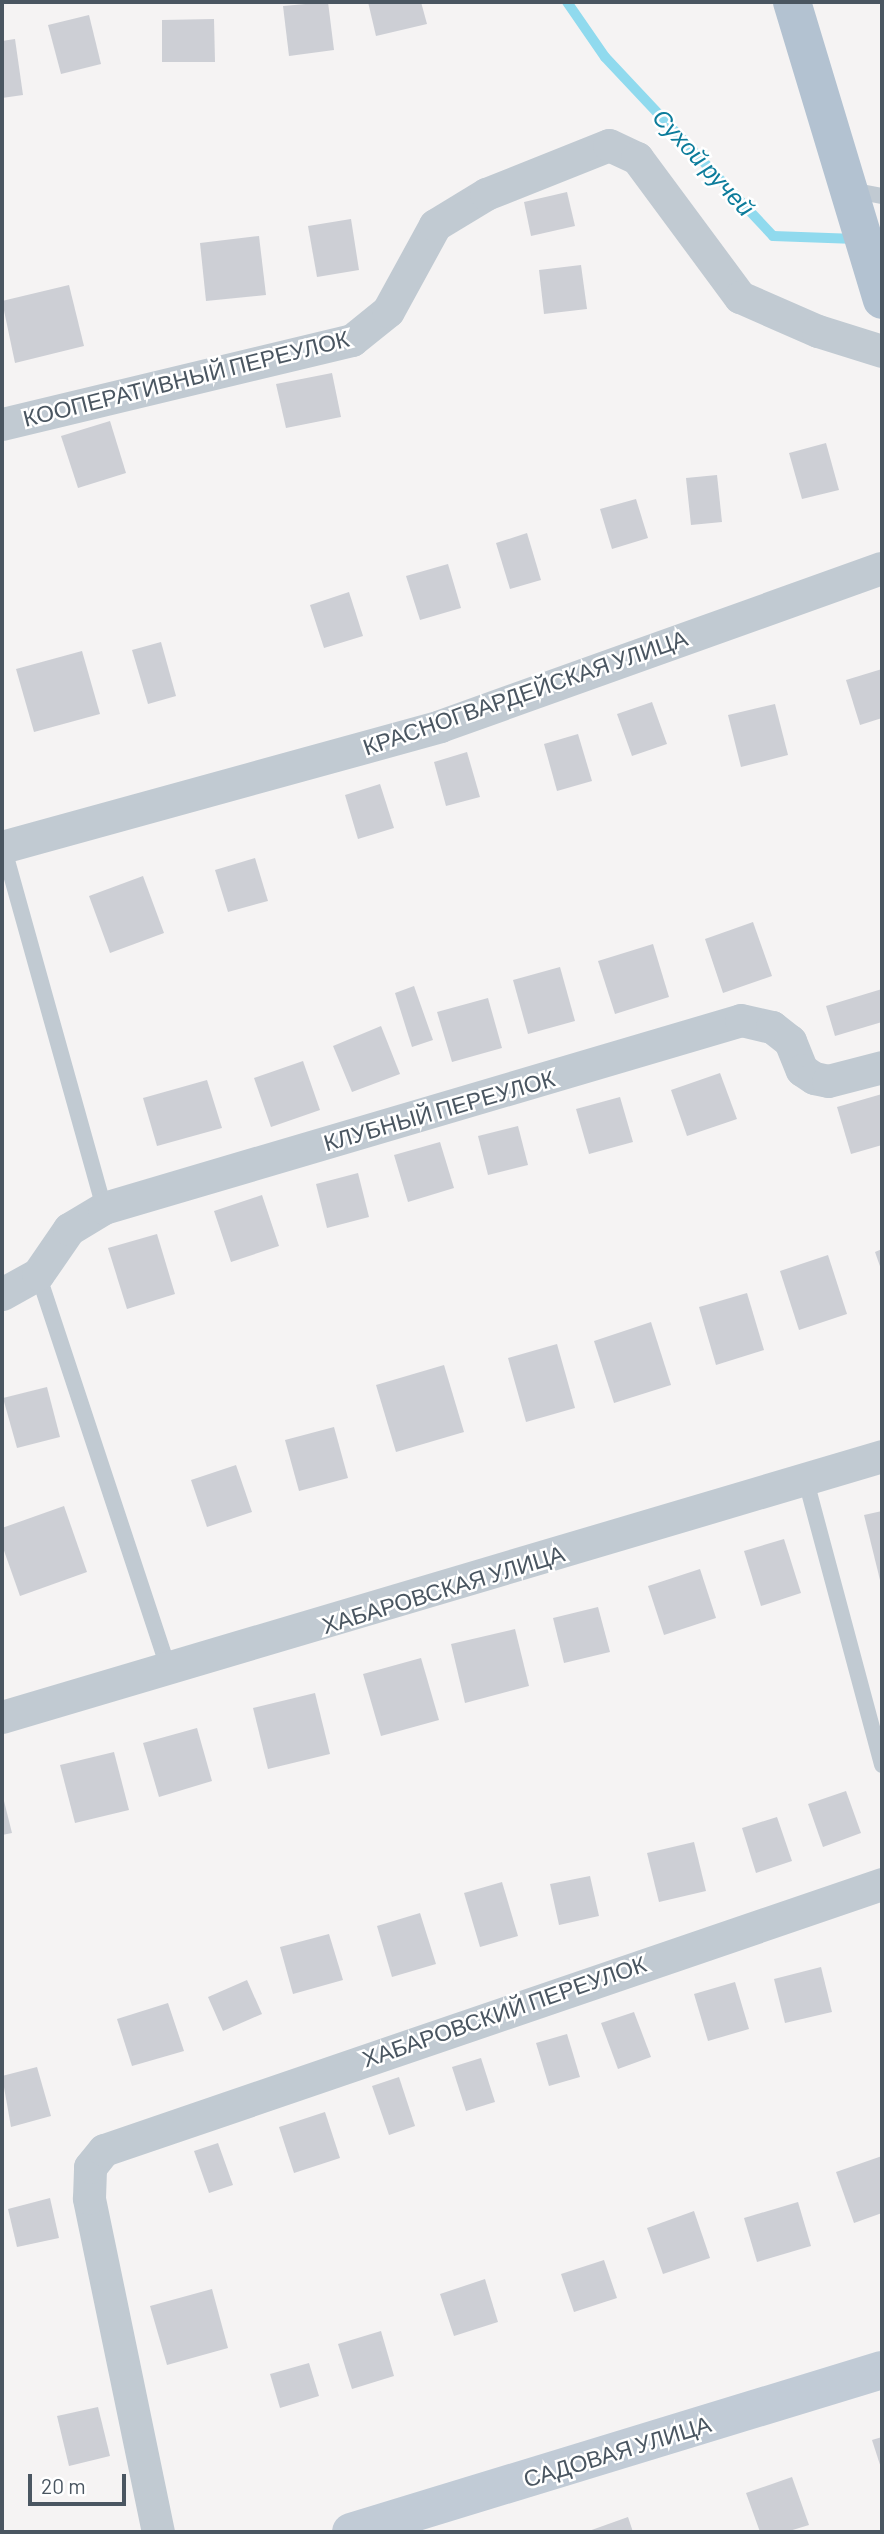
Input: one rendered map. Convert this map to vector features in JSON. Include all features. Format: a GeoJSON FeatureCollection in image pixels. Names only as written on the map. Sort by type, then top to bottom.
{"type":"FeatureCollection","features":[{"type":"Feature","properties":{"kind":"main road"},"geometry":{"type":"LineString","coordinates":[[792,2],[865,193],[882,300]]}},
{"type":"Feature","properties":{"kind":"street","name":"КООПЕРАТИВНЫЙ ПЕРЕУЛОК"},"geometry":{"type":"LineString","coordinates":[[2,424],[352,340],[388,311],[435,225],[486,194],[610,145],[637,158],[740,297],[818,331],[882,351]]}},
{"type":"Feature","properties":{"kind":"street","name":"КРАСНОГВАРДЕЙСКАЯ УЛИЦА"},"geometry":{"type":"LineString","coordinates":[[3,847],[440,726],[882,568]]}},
{"type":"Feature","properties":{"kind":"street","name":"КЛУБНЫЙ ПЕРЕУЛОК"},"geometry":{"type":"LineString","coordinates":[[2,1294],[38,1274],[69,1229],[104,1208],[741,1020],[772,1027],[790,1041],[802,1070],[814,1078],[828,1081],[882,1067]]}},
{"type":"Feature","properties":{"kind":"street","name":"ХАБАРОВСКАЯ УЛИЦА"},"geometry":{"type":"LineString","coordinates":[[2,1717],[169,1670],[882,1456]]}},
{"type":"Feature","properties":{"kind":"street","name":"ХАБАРОВСКИЙ ПЕРЕУЛОК"},"geometry":{"type":"LineString","coordinates":[[158,2532],[89,2198],[90,2167],[104,2150],[125,2139],[882,1884]]}},
{"type":"Feature","properties":{"kind":"street","name":"САДОВАЯ УЛИЦА"},"geometry":{"type":"LineString","coordinates":[[351,2532],[882,2370]]}},
{"type":"Feature","properties":{"kind":"lane"},"geometry":{"type":"LineString","coordinates":[[3,847],[104,1208]]}},
{"type":"Feature","properties":{"kind":"lane"},"geometry":{"type":"LineString","coordinates":[[38,1274],[169,1670]]}},
{"type":"Feature","properties":{"kind":"lane"},"geometry":{"type":"LineString","coordinates":[[806,1481],[882,1765]]}},
{"type":"Feature","properties":{"kind":"building"},"geometry":{"type":"Polygon","coordinates":[[[328,2],[334,50],[289,56],[283,6],[328,2]]]}},
{"type":"Feature","properties":{"kind":"building"},"geometry":{"type":"Polygon","coordinates":[[[368,2],[421,2],[427,24],[376,36],[368,2]]]}},
{"type":"Feature","properties":{"kind":"building"},"geometry":{"type":"Polygon","coordinates":[[[89,15],[101,64],[61,74],[48,25],[89,15]]]}},
{"type":"Feature","properties":{"kind":"building"},"geometry":{"type":"Polygon","coordinates":[[[214,19],[215,62],[162,62],[162,20],[214,19]]]}},
{"type":"Feature","properties":{"kind":"building"},"geometry":{"type":"Polygon","coordinates":[[[15,39],[23,95],[2,98],[2,41],[15,39]]]}},
{"type":"Feature","properties":{"kind":"building"},"geometry":{"type":"Polygon","coordinates":[[[567,192],[575,226],[531,236],[524,202],[567,192]]]}},
{"type":"Feature","properties":{"kind":"building"},"geometry":{"type":"Polygon","coordinates":[[[351,219],[359,270],[317,277],[308,226],[351,219]]]}},
{"type":"Feature","properties":{"kind":"building"},"geometry":{"type":"Polygon","coordinates":[[[259,236],[266,295],[206,301],[200,243],[259,236]]]}},
{"type":"Feature","properties":{"kind":"building"},"geometry":{"type":"Polygon","coordinates":[[[581,265],[587,309],[544,314],[539,270],[581,265]]]}},
{"type":"Feature","properties":{"kind":"building"},"geometry":{"type":"Polygon","coordinates":[[[69,285],[84,346],[15,363],[2,301],[69,285]]]}},
{"type":"Feature","properties":{"kind":"building"},"geometry":{"type":"Polygon","coordinates":[[[332,373],[341,417],[286,428],[276,384],[332,373]]]}},
{"type":"Feature","properties":{"kind":"building"},"geometry":{"type":"Polygon","coordinates":[[[110,421],[126,473],[78,488],[61,436],[110,421]]]}},
{"type":"Feature","properties":{"kind":"building"},"geometry":{"type":"Polygon","coordinates":[[[826,443],[839,490],[802,499],[789,453],[826,443]]]}},
{"type":"Feature","properties":{"kind":"building"},"geometry":{"type":"Polygon","coordinates":[[[717,475],[722,522],[691,525],[686,478],[717,475]]]}},
{"type":"Feature","properties":{"kind":"building"},"geometry":{"type":"Polygon","coordinates":[[[636,499],[648,538],[612,549],[600,509],[636,499]]]}},
{"type":"Feature","properties":{"kind":"building"},"geometry":{"type":"Polygon","coordinates":[[[527,533],[541,580],[510,589],[496,543],[527,533]]]}},
{"type":"Feature","properties":{"kind":"building"},"geometry":{"type":"Polygon","coordinates":[[[448,564],[461,608],[420,620],[406,576],[448,564]]]}},
{"type":"Feature","properties":{"kind":"building"},"geometry":{"type":"Polygon","coordinates":[[[349,592],[363,636],[324,648],[310,605],[349,592]]]}},
{"type":"Feature","properties":{"kind":"building"},"geometry":{"type":"Polygon","coordinates":[[[161,642],[176,696],[148,704],[132,650],[161,642]]]}},
{"type":"Feature","properties":{"kind":"building"},"geometry":{"type":"Polygon","coordinates":[[[82,651],[100,714],[34,732],[16,669],[82,651]]]}},
{"type":"Feature","properties":{"kind":"building"},"geometry":{"type":"Polygon","coordinates":[[[882,669],[882,718],[860,725],[846,680],[882,669]]]}},
{"type":"Feature","properties":{"kind":"building"},"geometry":{"type":"Polygon","coordinates":[[[652,702],[667,744],[632,756],[617,714],[652,702]]]}},
{"type":"Feature","properties":{"kind":"building"},"geometry":{"type":"Polygon","coordinates":[[[775,704],[788,755],[741,767],[728,715],[775,704]]]}},
{"type":"Feature","properties":{"kind":"building"},"geometry":{"type":"Polygon","coordinates":[[[578,734],[592,781],[557,791],[544,744],[578,734]]]}},
{"type":"Feature","properties":{"kind":"building"},"geometry":{"type":"Polygon","coordinates":[[[467,752],[480,797],[446,806],[434,762],[467,752]]]}},
{"type":"Feature","properties":{"kind":"building"},"geometry":{"type":"Polygon","coordinates":[[[380,784],[394,828],[358,839],[345,795],[380,784]]]}},
{"type":"Feature","properties":{"kind":"building"},"geometry":{"type":"Polygon","coordinates":[[[255,858],[268,901],[228,912],[215,870],[255,858]]]}},
{"type":"Feature","properties":{"kind":"building"},"geometry":{"type":"Polygon","coordinates":[[[143,876],[164,933],[110,953],[89,896],[143,876]]]}},
{"type":"Feature","properties":{"kind":"building"},"geometry":{"type":"Polygon","coordinates":[[[753,922],[772,976],[723,993],[705,939],[753,922]]]}},
{"type":"Feature","properties":{"kind":"building"},"geometry":{"type":"Polygon","coordinates":[[[653,944],[669,997],[615,1014],[598,961],[653,944]]]}},
{"type":"Feature","properties":{"kind":"building"},"geometry":{"type":"Polygon","coordinates":[[[560,967],[575,1021],[528,1034],[513,980],[560,967]]]}},
{"type":"Feature","properties":{"kind":"building"},"geometry":{"type":"Polygon","coordinates":[[[414,986],[433,1040],[412,1047],[395,993],[414,986]]]}},
{"type":"Feature","properties":{"kind":"building"},"geometry":{"type":"Polygon","coordinates":[[[882,989],[882,1022],[835,1036],[826,1006],[882,989]]]}},
{"type":"Feature","properties":{"kind":"building"},"geometry":{"type":"Polygon","coordinates":[[[488,998],[502,1048],[452,1062],[437,1012],[488,998]]]}},
{"type":"Feature","properties":{"kind":"building"},"geometry":{"type":"Polygon","coordinates":[[[381,1026],[400,1074],[352,1092],[333,1046],[381,1026]]]}},
{"type":"Feature","properties":{"kind":"building"},"geometry":{"type":"Polygon","coordinates":[[[303,1061],[320,1110],[271,1127],[254,1078],[303,1061]]]}},
{"type":"Feature","properties":{"kind":"building"},"geometry":{"type":"Polygon","coordinates":[[[720,1073],[737,1119],[687,1136],[671,1090],[720,1073]]]}},
{"type":"Feature","properties":{"kind":"building"},"geometry":{"type":"Polygon","coordinates":[[[207,1080],[222,1128],[157,1146],[143,1098],[207,1080]]]}},
{"type":"Feature","properties":{"kind":"building"},"geometry":{"type":"Polygon","coordinates":[[[882,1094],[882,1145],[851,1154],[837,1107],[882,1094]]]}},
{"type":"Feature","properties":{"kind":"building"},"geometry":{"type":"Polygon","coordinates":[[[620,1097],[633,1142],[589,1154],[576,1109],[620,1097]]]}},
{"type":"Feature","properties":{"kind":"building"},"geometry":{"type":"Polygon","coordinates":[[[518,1126],[528,1165],[488,1175],[478,1136],[518,1126]]]}},
{"type":"Feature","properties":{"kind":"building"},"geometry":{"type":"Polygon","coordinates":[[[440,1142],[454,1188],[408,1202],[394,1155],[440,1142]]]}},
{"type":"Feature","properties":{"kind":"building"},"geometry":{"type":"Polygon","coordinates":[[[358,1173],[369,1217],[327,1228],[316,1184],[358,1173]]]}},
{"type":"Feature","properties":{"kind":"building"},"geometry":{"type":"Polygon","coordinates":[[[262,1195],[279,1246],[231,1262],[214,1211],[262,1195]]]}},
{"type":"Feature","properties":{"kind":"building"},"geometry":{"type":"Polygon","coordinates":[[[157,1234],[175,1294],[127,1309],[108,1248],[157,1234]]]}},
{"type":"Feature","properties":{"kind":"building"},"geometry":{"type":"Polygon","coordinates":[[[882,1249],[882,1272],[875,1252],[882,1249]]]}},
{"type":"Feature","properties":{"kind":"building"},"geometry":{"type":"Polygon","coordinates":[[[828,1255],[847,1314],[799,1330],[780,1271],[828,1255]]]}},
{"type":"Feature","properties":{"kind":"building"},"geometry":{"type":"Polygon","coordinates":[[[747,1293],[764,1350],[716,1365],[699,1307],[747,1293]]]}},
{"type":"Feature","properties":{"kind":"building"},"geometry":{"type":"Polygon","coordinates":[[[651,1322],[671,1385],[614,1403],[594,1341],[651,1322]]]}},
{"type":"Feature","properties":{"kind":"building"},"geometry":{"type":"Polygon","coordinates":[[[557,1344],[575,1408],[526,1422],[508,1358],[557,1344]]]}},
{"type":"Feature","properties":{"kind":"building"},"geometry":{"type":"Polygon","coordinates":[[[444,1365],[464,1432],[396,1452],[376,1385],[444,1365]]]}},
{"type":"Feature","properties":{"kind":"building"},"geometry":{"type":"Polygon","coordinates":[[[47,1387],[60,1437],[17,1448],[3,1398],[47,1387]]]}},
{"type":"Feature","properties":{"kind":"building"},"geometry":{"type":"Polygon","coordinates":[[[334,1427],[348,1478],[299,1491],[285,1440],[334,1427]]]}},
{"type":"Feature","properties":{"kind":"building"},"geometry":{"type":"Polygon","coordinates":[[[236,1465],[252,1512],[207,1527],[191,1480],[236,1465]]]}},
{"type":"Feature","properties":{"kind":"building"},"geometry":{"type":"Polygon","coordinates":[[[64,1506],[87,1572],[20,1596],[2,1545],[2,1528],[64,1506]]]}},
{"type":"Feature","properties":{"kind":"building"},"geometry":{"type":"Polygon","coordinates":[[[882,1511],[882,1584],[881,1584],[864,1515],[882,1511]]]}},
{"type":"Feature","properties":{"kind":"building"},"geometry":{"type":"Polygon","coordinates":[[[784,1539],[801,1593],[761,1606],[744,1551],[784,1539]]]}},
{"type":"Feature","properties":{"kind":"building"},"geometry":{"type":"Polygon","coordinates":[[[700,1569],[716,1618],[664,1635],[648,1586],[700,1569]]]}},
{"type":"Feature","properties":{"kind":"building"},"geometry":{"type":"Polygon","coordinates":[[[598,1607],[610,1652],[564,1663],[553,1618],[598,1607]]]}},
{"type":"Feature","properties":{"kind":"building"},"geometry":{"type":"Polygon","coordinates":[[[515,1629],[529,1686],[465,1703],[451,1644],[515,1629]]]}},
{"type":"Feature","properties":{"kind":"building"},"geometry":{"type":"Polygon","coordinates":[[[421,1658],[439,1720],[381,1736],[363,1674],[421,1658]]]}},
{"type":"Feature","properties":{"kind":"building"},"geometry":{"type":"Polygon","coordinates":[[[315,1693],[330,1754],[268,1769],[253,1708],[315,1693]]]}},
{"type":"Feature","properties":{"kind":"building"},"geometry":{"type":"Polygon","coordinates":[[[197,1728],[212,1781],[159,1797],[143,1743],[197,1728]]]}},
{"type":"Feature","properties":{"kind":"building"},"geometry":{"type":"Polygon","coordinates":[[[114,1752],[129,1810],[75,1823],[60,1765],[114,1752]]]}},
{"type":"Feature","properties":{"kind":"building"},"geometry":{"type":"Polygon","coordinates":[[[846,1791],[861,1833],[823,1847],[808,1804],[846,1791]]]}},
{"type":"Feature","properties":{"kind":"building"},"geometry":{"type":"Polygon","coordinates":[[[2,1793],[12,1833],[2,1835],[2,1793]]]}},
{"type":"Feature","properties":{"kind":"building"},"geometry":{"type":"Polygon","coordinates":[[[777,1817],[792,1861],[756,1873],[742,1828],[777,1817]]]}},
{"type":"Feature","properties":{"kind":"building"},"geometry":{"type":"Polygon","coordinates":[[[694,1842],[706,1891],[659,1902],[647,1853],[694,1842]]]}},
{"type":"Feature","properties":{"kind":"building"},"geometry":{"type":"Polygon","coordinates":[[[590,1876],[599,1916],[559,1925],[550,1884],[590,1876]]]}},
{"type":"Feature","properties":{"kind":"building"},"geometry":{"type":"Polygon","coordinates":[[[502,1882],[518,1936],[480,1947],[464,1893],[502,1882]]]}},
{"type":"Feature","properties":{"kind":"building"},"geometry":{"type":"Polygon","coordinates":[[[420,1913],[436,1964],[392,1977],[377,1926],[420,1913]]]}},
{"type":"Feature","properties":{"kind":"building"},"geometry":{"type":"Polygon","coordinates":[[[329,1934],[343,1980],[293,1994],[280,1947],[329,1934]]]}},
{"type":"Feature","properties":{"kind":"building"},"geometry":{"type":"Polygon","coordinates":[[[821,1967],[832,2012],[785,2023],[774,1979],[821,1967]]]}},
{"type":"Feature","properties":{"kind":"building"},"geometry":{"type":"Polygon","coordinates":[[[247,1980],[262,2014],[223,2031],[208,1997],[247,1980]]]}},
{"type":"Feature","properties":{"kind":"building"},"geometry":{"type":"Polygon","coordinates":[[[735,1982],[749,2029],[708,2041],[694,1994],[735,1982]]]}},
{"type":"Feature","properties":{"kind":"building"},"geometry":{"type":"Polygon","coordinates":[[[168,2003],[184,2051],[132,2066],[117,2019],[168,2003]]]}},
{"type":"Feature","properties":{"kind":"building"},"geometry":{"type":"Polygon","coordinates":[[[634,2012],[651,2057],[618,2069],[601,2023],[634,2012]]]}},
{"type":"Feature","properties":{"kind":"building"},"geometry":{"type":"Polygon","coordinates":[[[567,2034],[580,2077],[549,2086],[536,2043],[567,2034]]]}},
{"type":"Feature","properties":{"kind":"building"},"geometry":{"type":"Polygon","coordinates":[[[481,2058],[495,2102],[466,2111],[452,2067],[481,2058]]]}},
{"type":"Feature","properties":{"kind":"building"},"geometry":{"type":"Polygon","coordinates":[[[37,2067],[51,2116],[11,2127],[2,2076],[37,2067]]]}},
{"type":"Feature","properties":{"kind":"building"},"geometry":{"type":"Polygon","coordinates":[[[399,2077],[415,2126],[389,2135],[372,2086],[399,2077]]]}},
{"type":"Feature","properties":{"kind":"building"},"geometry":{"type":"Polygon","coordinates":[[[325,2112],[340,2158],[294,2173],[279,2127],[325,2112]]]}},
{"type":"Feature","properties":{"kind":"building"},"geometry":{"type":"Polygon","coordinates":[[[218,2143],[233,2185],[209,2193],[194,2151],[218,2143]]]}},
{"type":"Feature","properties":{"kind":"building"},"geometry":{"type":"Polygon","coordinates":[[[882,2156],[882,2213],[854,2223],[836,2172],[882,2156]]]}},
{"type":"Feature","properties":{"kind":"building"},"geometry":{"type":"Polygon","coordinates":[[[50,2198],[59,2238],[17,2247],[8,2209],[50,2198]]]}},
{"type":"Feature","properties":{"kind":"building"},"geometry":{"type":"Polygon","coordinates":[[[798,2202],[811,2246],[757,2262],[744,2218],[798,2202]]]}},
{"type":"Feature","properties":{"kind":"building"},"geometry":{"type":"Polygon","coordinates":[[[694,2211],[710,2258],[663,2274],[647,2228],[694,2211]]]}},
{"type":"Feature","properties":{"kind":"building"},"geometry":{"type":"Polygon","coordinates":[[[604,2260],[617,2298],[574,2312],[561,2274],[604,2260]]]}},
{"type":"Feature","properties":{"kind":"building"},"geometry":{"type":"Polygon","coordinates":[[[485,2279],[498,2322],[454,2336],[440,2294],[485,2279]]]}},
{"type":"Feature","properties":{"kind":"building"},"geometry":{"type":"Polygon","coordinates":[[[212,2289],[228,2348],[167,2365],[150,2306],[212,2289]]]}},
{"type":"Feature","properties":{"kind":"building"},"geometry":{"type":"Polygon","coordinates":[[[381,2331],[394,2376],[352,2389],[338,2344],[381,2331]]]}},
{"type":"Feature","properties":{"kind":"building"},"geometry":{"type":"Polygon","coordinates":[[[309,2363],[319,2396],[280,2408],[270,2374],[309,2363]]]}},
{"type":"Feature","properties":{"kind":"building"},"geometry":{"type":"Polygon","coordinates":[[[98,2407],[110,2456],[69,2466],[57,2416],[98,2407]]]}},
{"type":"Feature","properties":{"kind":"building"},"geometry":{"type":"Polygon","coordinates":[[[882,2437],[882,2471],[872,2440],[882,2437]]]}},
{"type":"Feature","properties":{"kind":"building"},"geometry":{"type":"Polygon","coordinates":[[[792,2477],[809,2525],[786,2532],[760,2532],[746,2493],[792,2477]]]}},
{"type":"Feature","properties":{"kind":"building"},"geometry":{"type":"Polygon","coordinates":[[[628,2517],[633,2532],[586,2532],[628,2517]]]}},
{"type":"Feature","properties":{"kind":"waterway","name":"Сухой ручей"},"geometry":{"type":"LineString","coordinates":[[567,2],[605,57],[773,236],[856,239]]}}]}
